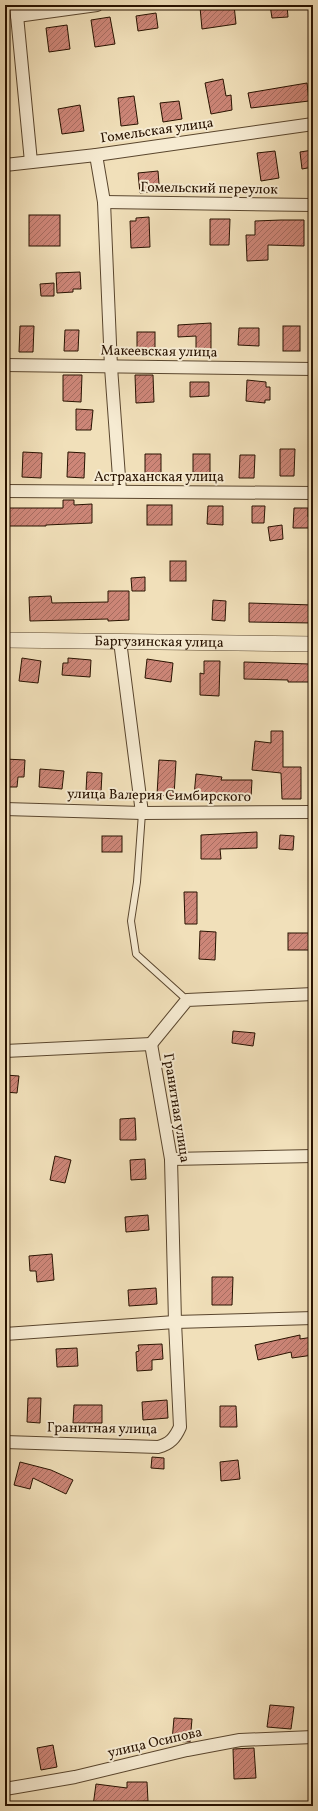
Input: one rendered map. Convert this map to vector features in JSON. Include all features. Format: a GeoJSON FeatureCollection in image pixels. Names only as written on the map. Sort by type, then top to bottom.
{"type":"FeatureCollection","features":[{"type":"Feature","properties":{"kind":"street"},"geometry":{"type":"LineString","coordinates":[[31,162],[16,11],[97,5]]}},
{"type":"Feature","properties":{"kind":"street","name":"Гомельская улица"},"geometry":{"type":"LineString","coordinates":[[5,166],[96,155],[313,124]]}},
{"type":"Feature","properties":{"kind":"street"},"geometry":{"type":"LineString","coordinates":[[96,155],[104,202],[111,367],[120,492]]}},
{"type":"Feature","properties":{"kind":"street","name":"Гомельский переулок"},"geometry":{"type":"LineString","coordinates":[[104,202],[313,205]]}},
{"type":"Feature","properties":{"kind":"street","name":"Макеевская улица"},"geometry":{"type":"LineString","coordinates":[[5,365],[313,369]]}},
{"type":"Feature","properties":{"kind":"street","name":"Астраханская улица"},"geometry":{"type":"LineString","coordinates":[[5,491],[313,493]]}},
{"type":"Feature","properties":{"kind":"street","name":"Баргузинская улица"},"geometry":{"type":"LineString","coordinates":[[5,640],[313,644]]}},
{"type":"Feature","properties":{"kind":"street"},"geometry":{"type":"LineString","coordinates":[[120,641],[142,813]]}},
{"type":"Feature","properties":{"kind":"street","name":"улица Валерия Симбирского"},"geometry":{"type":"LineString","coordinates":[[5,808],[142,813],[313,812]]}},
{"type":"Feature","properties":{"kind":"street"},"geometry":{"type":"LineString","coordinates":[[5,1052],[151,1044],[187,1000],[313,994]]}},
{"type":"Feature","properties":{"kind":"street","name":"Гранитная улица"},"geometry":{"type":"LineString","coordinates":[[5,1442],[158,1447],[168,1444],[175,1438],[180,1427],[175,1322],[172,1159],[151,1044]]}},
{"type":"Feature","properties":{"kind":"street"},"geometry":{"type":"LineString","coordinates":[[172,1159],[313,1156]]}},
{"type":"Feature","properties":{"kind":"street"},"geometry":{"type":"LineString","coordinates":[[5,1334],[175,1322],[313,1318]]}},
{"type":"Feature","properties":{"kind":"street","name":"улица Осипова"},"geometry":{"type":"LineString","coordinates":[[5,1789],[75,1777],[187,1750],[240,1740],[313,1736]]}},
{"type":"Feature","properties":{"kind":"lane"},"geometry":{"type":"LineString","coordinates":[[142,813],[137,882],[131,922],[136,954],[187,1000]]}},
{"type":"Feature","properties":{"kind":"building"},"geometry":{"type":"Polygon","coordinates":[[[234,5],[236,24],[202,29],[200,7],[234,5]]]}},
{"type":"Feature","properties":{"kind":"building"},"geometry":{"type":"Polygon","coordinates":[[[270,5],[287,5],[288,17],[272,18],[270,5]]]}},
{"type":"Feature","properties":{"kind":"building"},"geometry":{"type":"Polygon","coordinates":[[[156,13],[158,28],[138,31],[136,16],[156,13]]]}},
{"type":"Feature","properties":{"kind":"building"},"geometry":{"type":"Polygon","coordinates":[[[110,17],[115,44],[95,47],[91,20],[110,17]]]}},
{"type":"Feature","properties":{"kind":"building"},"geometry":{"type":"Polygon","coordinates":[[[67,25],[70,49],[49,52],[46,28],[67,25]]]}},
{"type":"Feature","properties":{"kind":"building"},"geometry":{"type":"Polygon","coordinates":[[[223,79],[226,96],[231,95],[232,110],[211,114],[205,83],[223,79]]]}},
{"type":"Feature","properties":{"kind":"building"},"geometry":{"type":"Polygon","coordinates":[[[307,83],[309,101],[251,108],[248,93],[307,83]]]}},
{"type":"Feature","properties":{"kind":"building"},"geometry":{"type":"Polygon","coordinates":[[[134,96],[138,124],[121,126],[118,98],[134,96]]]}},
{"type":"Feature","properties":{"kind":"building"},"geometry":{"type":"Polygon","coordinates":[[[179,101],[182,119],[163,122],[160,103],[179,101]]]}},
{"type":"Feature","properties":{"kind":"building"},"geometry":{"type":"Polygon","coordinates":[[[80,105],[84,131],[62,134],[58,109],[80,105]]]}},
{"type":"Feature","properties":{"kind":"building"},"geometry":{"type":"Polygon","coordinates":[[[313,150],[313,167],[302,169],[300,152],[313,150]]]}},
{"type":"Feature","properties":{"kind":"building"},"geometry":{"type":"Polygon","coordinates":[[[275,151],[279,178],[261,181],[257,153],[275,151]]]}},
{"type":"Feature","properties":{"kind":"building"},"geometry":{"type":"Polygon","coordinates":[[[158,171],[159,184],[156,184],[157,191],[140,193],[138,173],[158,171]]]}},
{"type":"Feature","properties":{"kind":"building"},"geometry":{"type":"Polygon","coordinates":[[[29,215],[60,215],[60,246],[29,246],[29,215]]]}},
{"type":"Feature","properties":{"kind":"building"},"geometry":{"type":"Polygon","coordinates":[[[149,217],[150,247],[131,248],[130,221],[136,221],[136,218],[149,217]]]}},
{"type":"Feature","properties":{"kind":"building"},"geometry":{"type":"Polygon","coordinates":[[[210,219],[230,219],[229,245],[210,245],[210,219]]]}},
{"type":"Feature","properties":{"kind":"building"},"geometry":{"type":"Polygon","coordinates":[[[304,220],[304,246],[268,245],[268,260],[247,261],[246,235],[255,235],[255,221],[304,220]]]}},
{"type":"Feature","properties":{"kind":"building"},"geometry":{"type":"Polygon","coordinates":[[[80,272],[81,289],[73,289],[73,292],[57,293],[56,273],[80,272]]]}},
{"type":"Feature","properties":{"kind":"building"},"geometry":{"type":"Polygon","coordinates":[[[54,283],[54,296],[41,296],[40,284],[54,283]]]}},
{"type":"Feature","properties":{"kind":"building"},"geometry":{"type":"Polygon","coordinates":[[[211,323],[211,353],[196,353],[196,336],[178,337],[178,325],[211,323]]]}},
{"type":"Feature","properties":{"kind":"building"},"geometry":{"type":"Polygon","coordinates":[[[20,326],[34,326],[33,352],[19,352],[20,326]]]}},
{"type":"Feature","properties":{"kind":"building"},"geometry":{"type":"Polygon","coordinates":[[[283,326],[300,326],[300,351],[283,351],[283,326]]]}},
{"type":"Feature","properties":{"kind":"building"},"geometry":{"type":"Polygon","coordinates":[[[239,328],[259,328],[259,346],[238,345],[239,328]]]}},
{"type":"Feature","properties":{"kind":"building"},"geometry":{"type":"Polygon","coordinates":[[[65,330],[79,330],[78,351],[64,351],[65,330]]]}},
{"type":"Feature","properties":{"kind":"building"},"geometry":{"type":"Polygon","coordinates":[[[137,332],[155,332],[155,353],[137,353],[137,332]]]}},
{"type":"Feature","properties":{"kind":"building"},"geometry":{"type":"Polygon","coordinates":[[[63,375],[82,375],[81,402],[63,401],[63,375]]]}},
{"type":"Feature","properties":{"kind":"building"},"geometry":{"type":"Polygon","coordinates":[[[135,375],[153,375],[154,402],[136,403],[135,375]]]}},
{"type":"Feature","properties":{"kind":"building"},"geometry":{"type":"Polygon","coordinates":[[[247,380],[266,382],[266,387],[270,387],[270,400],[265,400],[265,403],[246,401],[247,380]]]}},
{"type":"Feature","properties":{"kind":"building"},"geometry":{"type":"Polygon","coordinates":[[[190,382],[209,382],[209,396],[190,397],[190,382]]]}},
{"type":"Feature","properties":{"kind":"building"},"geometry":{"type":"Polygon","coordinates":[[[76,409],[93,410],[91,430],[76,430],[76,409]]]}},
{"type":"Feature","properties":{"kind":"building"},"geometry":{"type":"Polygon","coordinates":[[[280,449],[295,449],[294,476],[280,476],[280,449]]]}},
{"type":"Feature","properties":{"kind":"building"},"geometry":{"type":"Polygon","coordinates":[[[23,452],[42,453],[41,478],[22,477],[23,452]]]}},
{"type":"Feature","properties":{"kind":"building"},"geometry":{"type":"Polygon","coordinates":[[[68,452],[85,453],[84,478],[67,477],[68,452]]]}},
{"type":"Feature","properties":{"kind":"building"},"geometry":{"type":"Polygon","coordinates":[[[145,454],[161,454],[161,477],[145,476],[145,454]]]}},
{"type":"Feature","properties":{"kind":"building"},"geometry":{"type":"Polygon","coordinates":[[[193,454],[210,454],[210,476],[193,476],[193,454]]]}},
{"type":"Feature","properties":{"kind":"building"},"geometry":{"type":"Polygon","coordinates":[[[240,455],[255,455],[254,478],[239,478],[240,455]]]}},
{"type":"Feature","properties":{"kind":"building"},"geometry":{"type":"Polygon","coordinates":[[[63,500],[74,500],[74,505],[92,504],[92,523],[46,526],[5,526],[5,508],[63,508],[63,500]]]}},
{"type":"Feature","properties":{"kind":"building"},"geometry":{"type":"Polygon","coordinates":[[[147,505],[172,505],[172,525],[147,525],[147,505]]]}},
{"type":"Feature","properties":{"kind":"building"},"geometry":{"type":"Polygon","coordinates":[[[208,506],[223,506],[223,525],[207,524],[208,506]]]}},
{"type":"Feature","properties":{"kind":"building"},"geometry":{"type":"Polygon","coordinates":[[[252,506],[265,506],[264,523],[252,523],[252,506]]]}},
{"type":"Feature","properties":{"kind":"building"},"geometry":{"type":"Polygon","coordinates":[[[294,508],[308,508],[308,517],[312,517],[312,528],[293,528],[294,508]]]}},
{"type":"Feature","properties":{"kind":"building"},"geometry":{"type":"Polygon","coordinates":[[[282,525],[283,539],[270,541],[268,527],[282,525]]]}},
{"type":"Feature","properties":{"kind":"building"},"geometry":{"type":"Polygon","coordinates":[[[170,561],[186,561],[186,581],[170,581],[170,561]]]}},
{"type":"Feature","properties":{"kind":"building"},"geometry":{"type":"Polygon","coordinates":[[[145,577],[145,591],[132,591],[131,578],[145,577]]]}},
{"type":"Feature","properties":{"kind":"building"},"geometry":{"type":"Polygon","coordinates":[[[108,591],[129,591],[129,620],[108,621],[108,619],[30,621],[29,597],[51,596],[52,603],[108,602],[108,591]]]}},
{"type":"Feature","properties":{"kind":"building"},"geometry":{"type":"Polygon","coordinates":[[[213,600],[226,601],[225,621],[212,620],[213,600]]]}},
{"type":"Feature","properties":{"kind":"building"},"geometry":{"type":"Polygon","coordinates":[[[249,603],[313,605],[313,623],[249,622],[249,603]]]}},
{"type":"Feature","properties":{"kind":"building"},"geometry":{"type":"Polygon","coordinates":[[[22,658],[41,661],[38,683],[19,681],[22,658]]]}},
{"type":"Feature","properties":{"kind":"building"},"geometry":{"type":"Polygon","coordinates":[[[68,658],[91,660],[90,677],[62,675],[63,663],[68,663],[68,658]]]}},
{"type":"Feature","properties":{"kind":"building"},"geometry":{"type":"Polygon","coordinates":[[[147,659],[173,663],[171,682],[145,678],[147,659]]]}},
{"type":"Feature","properties":{"kind":"building"},"geometry":{"type":"Polygon","coordinates":[[[204,661],[220,661],[219,696],[200,695],[200,673],[204,674],[204,661]]]}},
{"type":"Feature","properties":{"kind":"building"},"geometry":{"type":"Polygon","coordinates":[[[244,662],[310,664],[310,682],[244,679],[244,662]]]}},
{"type":"Feature","properties":{"kind":"building"},"geometry":{"type":"Polygon","coordinates":[[[271,731],[283,731],[283,767],[301,767],[301,799],[282,799],[281,773],[252,770],[255,741],[271,743],[271,731]]]}},
{"type":"Feature","properties":{"kind":"building"},"geometry":{"type":"Polygon","coordinates":[[[5,759],[25,760],[24,777],[18,777],[17,787],[5,787],[5,759]]]}},
{"type":"Feature","properties":{"kind":"building"},"geometry":{"type":"Polygon","coordinates":[[[159,760],[176,761],[174,796],[157,795],[159,760]]]}},
{"type":"Feature","properties":{"kind":"building"},"geometry":{"type":"Polygon","coordinates":[[[40,769],[64,771],[62,789],[39,787],[40,769]]]}},
{"type":"Feature","properties":{"kind":"building"},"geometry":{"type":"Polygon","coordinates":[[[87,772],[102,773],[101,792],[86,791],[87,772]]]}},
{"type":"Feature","properties":{"kind":"building"},"geometry":{"type":"Polygon","coordinates":[[[196,774],[222,777],[221,780],[252,780],[251,798],[219,797],[219,799],[194,796],[196,774]]]}},
{"type":"Feature","properties":{"kind":"building"},"geometry":{"type":"Polygon","coordinates":[[[257,832],[257,848],[220,849],[221,859],[201,859],[201,835],[257,832]]]}},
{"type":"Feature","properties":{"kind":"building"},"geometry":{"type":"Polygon","coordinates":[[[280,835],[294,836],[293,850],[279,849],[280,835]]]}},
{"type":"Feature","properties":{"kind":"building"},"geometry":{"type":"Polygon","coordinates":[[[102,836],[122,836],[122,852],[102,852],[102,836]]]}},
{"type":"Feature","properties":{"kind":"building"},"geometry":{"type":"Polygon","coordinates":[[[184,892],[197,892],[197,924],[185,924],[184,892]]]}},
{"type":"Feature","properties":{"kind":"building"},"geometry":{"type":"Polygon","coordinates":[[[200,931],[216,932],[215,960],[199,959],[200,931]]]}},
{"type":"Feature","properties":{"kind":"building"},"geometry":{"type":"Polygon","coordinates":[[[288,933],[312,933],[312,950],[288,950],[288,933]]]}},
{"type":"Feature","properties":{"kind":"building"},"geometry":{"type":"Polygon","coordinates":[[[233,1031],[255,1033],[253,1046],[232,1043],[233,1031]]]}},
{"type":"Feature","properties":{"kind":"building"},"geometry":{"type":"Polygon","coordinates":[[[5,1075],[19,1076],[17,1093],[5,1092],[5,1075]]]}},
{"type":"Feature","properties":{"kind":"building"},"geometry":{"type":"Polygon","coordinates":[[[135,1118],[136,1140],[120,1140],[120,1119],[135,1118]]]}},
{"type":"Feature","properties":{"kind":"building"},"geometry":{"type":"Polygon","coordinates":[[[55,1156],[71,1160],[65,1183],[50,1180],[55,1156]]]}},
{"type":"Feature","properties":{"kind":"building"},"geometry":{"type":"Polygon","coordinates":[[[145,1159],[146,1179],[131,1180],[130,1160],[145,1159]]]}},
{"type":"Feature","properties":{"kind":"building"},"geometry":{"type":"Polygon","coordinates":[[[148,1215],[149,1230],[126,1232],[125,1217],[148,1215]]]}},
{"type":"Feature","properties":{"kind":"building"},"geometry":{"type":"Polygon","coordinates":[[[52,1254],[54,1280],[37,1282],[36,1271],[30,1271],[29,1256],[52,1254]]]}},
{"type":"Feature","properties":{"kind":"building"},"geometry":{"type":"Polygon","coordinates":[[[212,1277],[233,1277],[232,1305],[212,1305],[212,1277]]]}},
{"type":"Feature","properties":{"kind":"building"},"geometry":{"type":"Polygon","coordinates":[[[156,1288],[157,1304],[129,1306],[128,1290],[156,1288]]]}},
{"type":"Feature","properties":{"kind":"building"},"geometry":{"type":"Polygon","coordinates":[[[300,1335],[300,1339],[313,1337],[313,1355],[292,1358],[291,1352],[258,1360],[255,1345],[300,1335]]]}},
{"type":"Feature","properties":{"kind":"building"},"geometry":{"type":"Polygon","coordinates":[[[162,1344],[163,1359],[152,1360],[152,1370],[137,1371],[136,1352],[139,1351],[138,1345],[162,1344]]]}},
{"type":"Feature","properties":{"kind":"building"},"geometry":{"type":"Polygon","coordinates":[[[77,1348],[78,1366],[57,1367],[56,1349],[77,1348]]]}},
{"type":"Feature","properties":{"kind":"building"},"geometry":{"type":"Polygon","coordinates":[[[28,1398],[41,1398],[40,1423],[27,1422],[28,1398]]]}},
{"type":"Feature","properties":{"kind":"building"},"geometry":{"type":"Polygon","coordinates":[[[167,1400],[168,1418],[143,1420],[142,1402],[167,1400]]]}},
{"type":"Feature","properties":{"kind":"building"},"geometry":{"type":"Polygon","coordinates":[[[74,1405],[102,1405],[102,1423],[73,1423],[74,1405]]]}},
{"type":"Feature","properties":{"kind":"building"},"geometry":{"type":"Polygon","coordinates":[[[220,1406],[236,1406],[237,1427],[220,1427],[220,1406]]]}},
{"type":"Feature","properties":{"kind":"building"},"geometry":{"type":"Polygon","coordinates":[[[152,1457],[164,1458],[164,1469],[151,1468],[152,1457]]]}},
{"type":"Feature","properties":{"kind":"building"},"geometry":{"type":"Polygon","coordinates":[[[238,1460],[240,1479],[221,1481],[220,1462],[238,1460]]]}},
{"type":"Feature","properties":{"kind":"building"},"geometry":{"type":"Polygon","coordinates":[[[20,1462],[51,1470],[73,1480],[66,1494],[33,1478],[30,1489],[14,1485],[20,1462]]]}},
{"type":"Feature","properties":{"kind":"building"},"geometry":{"type":"Polygon","coordinates":[[[270,1705],[294,1707],[291,1729],[267,1727],[270,1705]]]}},
{"type":"Feature","properties":{"kind":"building"},"geometry":{"type":"Polygon","coordinates":[[[174,1718],[192,1719],[190,1742],[172,1741],[174,1718]]]}},
{"type":"Feature","properties":{"kind":"building"},"geometry":{"type":"Polygon","coordinates":[[[53,1745],[57,1767],[41,1770],[37,1748],[53,1745]]]}},
{"type":"Feature","properties":{"kind":"building"},"geometry":{"type":"Polygon","coordinates":[[[254,1748],[256,1778],[234,1779],[233,1749],[254,1748]]]}},
{"type":"Feature","properties":{"kind":"building"},"geometry":{"type":"Polygon","coordinates":[[[127,1782],[147,1782],[148,1801],[116,1802],[116,1806],[93,1806],[96,1784],[127,1788],[127,1782]]]}}]}
